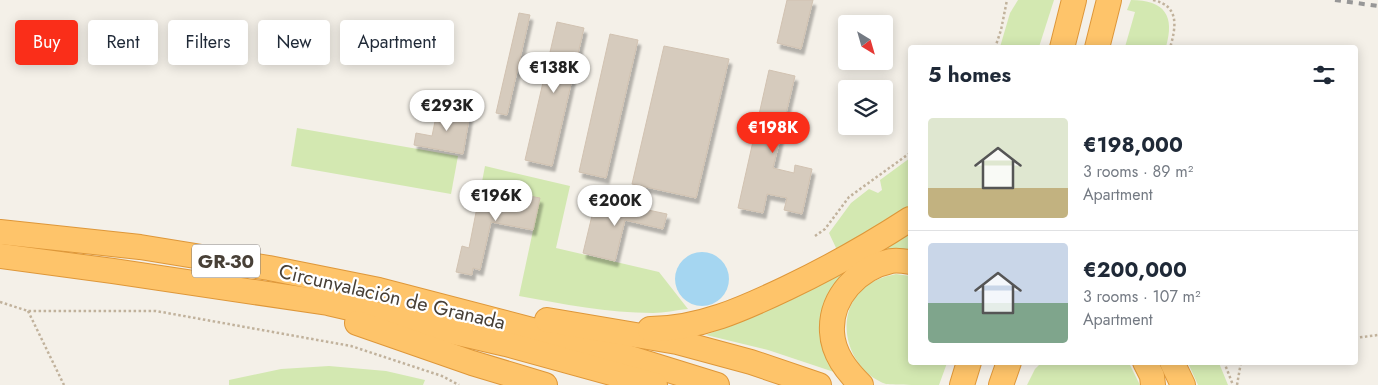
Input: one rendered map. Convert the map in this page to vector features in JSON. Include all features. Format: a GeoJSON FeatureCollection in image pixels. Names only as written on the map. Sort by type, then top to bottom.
{"type":"FeatureCollection","features":[{"type":"Feature","properties":{"kind":"highway"},"geometry":{"type":"LineString","coordinates":[[1063,45],[1074,0]]}},
{"type":"Feature","properties":{"kind":"highway"},"geometry":{"type":"LineString","coordinates":[[1098,45],[1117,0]]}},
{"type":"Feature","properties":{"kind":"highway"},"geometry":{"type":"LineString","coordinates":[[1110,45],[1117,0]]}},
{"type":"Feature","properties":{"kind":"highway"},"geometry":{"type":"LineString","coordinates":[[606,330],[691,326],[729,314],[819,273],[865,248],[908,220]]}},
{"type":"Feature","properties":{"kind":"highway","name":"Circunvalación de Granada"},"geometry":{"type":"LineString","coordinates":[[0,232],[140,247],[269,268],[379,290],[578,342],[717,385]]}},
{"type":"Feature","properties":{"kind":"highway","name":"Circunvalación de Granada"},"geometry":{"type":"LineString","coordinates":[[0,256],[328,303],[506,344],[655,385]]}},
{"type":"Feature","properties":{"kind":"highway"},"geometry":{"type":"LineString","coordinates":[[862,385],[847,371],[836,351],[832,332],[834,315],[841,295],[855,278],[873,267],[892,260],[908,262]]}},
{"type":"Feature","properties":{"kind":"highway"},"geometry":{"type":"LineString","coordinates":[[302,299],[324,314],[370,327],[472,363],[545,385]]}},
{"type":"Feature","properties":{"kind":"highway"},"geometry":{"type":"LineString","coordinates":[[449,309],[478,306],[537,319],[696,347],[751,362],[819,385]]}},
{"type":"Feature","properties":{"kind":"highway"},"geometry":{"type":"LineString","coordinates":[[472,363],[506,385]]}},
{"type":"Feature","properties":{"kind":"highway"},"geometry":{"type":"LineString","coordinates":[[1146,365],[1152,376],[1153,385]]}},
{"type":"Feature","properties":{"kind":"highway"},"geometry":{"type":"LineString","coordinates":[[1173,365],[1183,385]]}},
{"type":"Feature","properties":{"kind":"path"},"geometry":{"type":"LineString","coordinates":[[996,45],[1007,0]]}},
{"type":"Feature","properties":{"kind":"path"},"geometry":{"type":"LineString","coordinates":[[1153,0],[1162,2],[1169,8],[1174,17],[1175,31],[1171,45]]}},
{"type":"Feature","properties":{"kind":"path"},"geometry":{"type":"LineString","coordinates":[[815,236],[825,230],[849,198],[908,154]]}},
{"type":"Feature","properties":{"kind":"path"},"geometry":{"type":"LineString","coordinates":[[0,302],[28,310],[156,311],[352,346],[442,376],[459,385]]}},
{"type":"Feature","properties":{"kind":"path"},"geometry":{"type":"LineString","coordinates":[[28,310],[64,385]]}},
{"type":"Feature","properties":{"kind":"path"},"geometry":{"type":"LineString","coordinates":[[1358,337],[1378,334]]}},
{"type":"Feature","properties":{"kind":"path"},"geometry":{"type":"LineString","coordinates":[[1225,365],[1233,385]]}},
{"type":"Feature","properties":{"kind":"path"},"geometry":{"type":"LineString","coordinates":[[1237,385],[1240,365]]}},
{"type":"Feature","properties":{"kind":"green space"},"geometry":{"type":"Polygon","coordinates":[[[1018,0],[1054,0],[1040,45],[1001,45],[1010,13],[1018,0]]]}},
{"type":"Feature","properties":{"kind":"green space"},"geometry":{"type":"Polygon","coordinates":[[[1131,0],[1152,3],[1165,12],[1169,27],[1166,45],[1126,45],[1135,12],[1127,10],[1131,0]]]}},
{"type":"Feature","properties":{"kind":"green space"},"geometry":{"type":"Polygon","coordinates":[[[297,128],[458,156],[451,194],[291,166],[297,128]]]}},
{"type":"Feature","properties":{"kind":"green space"},"geometry":{"type":"Polygon","coordinates":[[[908,159],[908,206],[837,250],[829,233],[851,203],[869,189],[878,193],[882,190],[880,180],[908,159]]]}},
{"type":"Feature","properties":{"kind":"green space"},"geometry":{"type":"Polygon","coordinates":[[[485,166],[570,186],[556,248],[659,272],[688,309],[657,313],[636,313],[519,296],[540,198],[481,187],[485,166]]]}},
{"type":"Feature","properties":{"kind":"green space"},"geometry":{"type":"Polygon","coordinates":[[[908,234],[908,251],[877,254],[908,234]]]}},
{"type":"Feature","properties":{"kind":"green space"},"geometry":{"type":"Polygon","coordinates":[[[849,268],[822,315],[821,344],[834,372],[768,350],[706,335],[783,303],[849,268]]]}},
{"type":"Feature","properties":{"kind":"green space"},"geometry":{"type":"Polygon","coordinates":[[[896,274],[908,276],[908,365],[946,365],[939,385],[886,384],[862,368],[854,356],[849,343],[848,315],[853,302],[862,290],[874,281],[896,274]]]}},
{"type":"Feature","properties":{"kind":"green space"},"geometry":{"type":"Polygon","coordinates":[[[1039,365],[1130,365],[1140,385],[1027,385],[1039,365]]]}},
{"type":"Feature","properties":{"kind":"green space"},"geometry":{"type":"Polygon","coordinates":[[[1189,365],[1220,365],[1228,385],[1198,385],[1189,365]]]}},
{"type":"Feature","properties":{"kind":"green space"},"geometry":{"type":"Polygon","coordinates":[[[329,366],[386,371],[425,380],[423,385],[229,385],[229,380],[281,369],[329,366]]]}},
{"type":"Feature","properties":{"kind":"water"},"geometry":{"type":"Polygon","coordinates":[[[702,252],[712,254],[721,260],[727,269],[729,279],[727,289],[721,298],[712,304],[702,306],[692,304],[683,298],[677,289],[675,279],[677,269],[683,260],[692,254],[702,252]]]}},
{"type":"Feature","properties":{"kind":"building"},"geometry":{"type":"Polygon","coordinates":[[[787,0],[813,0],[801,49],[777,43],[787,0]]]}},
{"type":"Feature","properties":{"kind":"building"},"geometry":{"type":"Polygon","coordinates":[[[519,13],[530,15],[507,115],[496,113],[519,13]]]}},
{"type":"Feature","properties":{"kind":"building"},"geometry":{"type":"Polygon","coordinates":[[[557,22],[584,28],[552,166],[525,160],[557,22]]]}},
{"type":"Feature","properties":{"kind":"building"},"geometry":{"type":"Polygon","coordinates":[[[610,34],[638,40],[606,178],[579,172],[610,34]]]}},
{"type":"Feature","properties":{"kind":"building"},"geometry":{"type":"Polygon","coordinates":[[[664,46],[729,59],[696,198],[632,184],[664,46]]]}},
{"type":"Feature","properties":{"kind":"building"},"geometry":{"type":"Polygon","coordinates":[[[769,70],[795,76],[773,168],[794,173],[795,165],[812,169],[802,214],[784,210],[787,198],[767,194],[763,213],[738,208],[769,70]]]}},
{"type":"Feature","properties":{"kind":"building"},"geometry":{"type":"Polygon","coordinates":[[[438,107],[470,113],[463,154],[414,145],[416,133],[432,136],[438,107]]]}},
{"type":"Feature","properties":{"kind":"building"},"geometry":{"type":"Polygon","coordinates":[[[481,187],[540,198],[533,230],[491,222],[480,270],[473,268],[472,275],[456,272],[462,246],[469,248],[481,187]]]}},
{"type":"Feature","properties":{"kind":"building"},"geometry":{"type":"Polygon","coordinates":[[[596,199],[667,214],[663,229],[625,220],[615,261],[583,253],[596,199]]]}},
{"type":"Feature","properties":{"kind":"railway"},"geometry":{"type":"LineString","coordinates":[[1335,0],[1378,6]]}}]}
